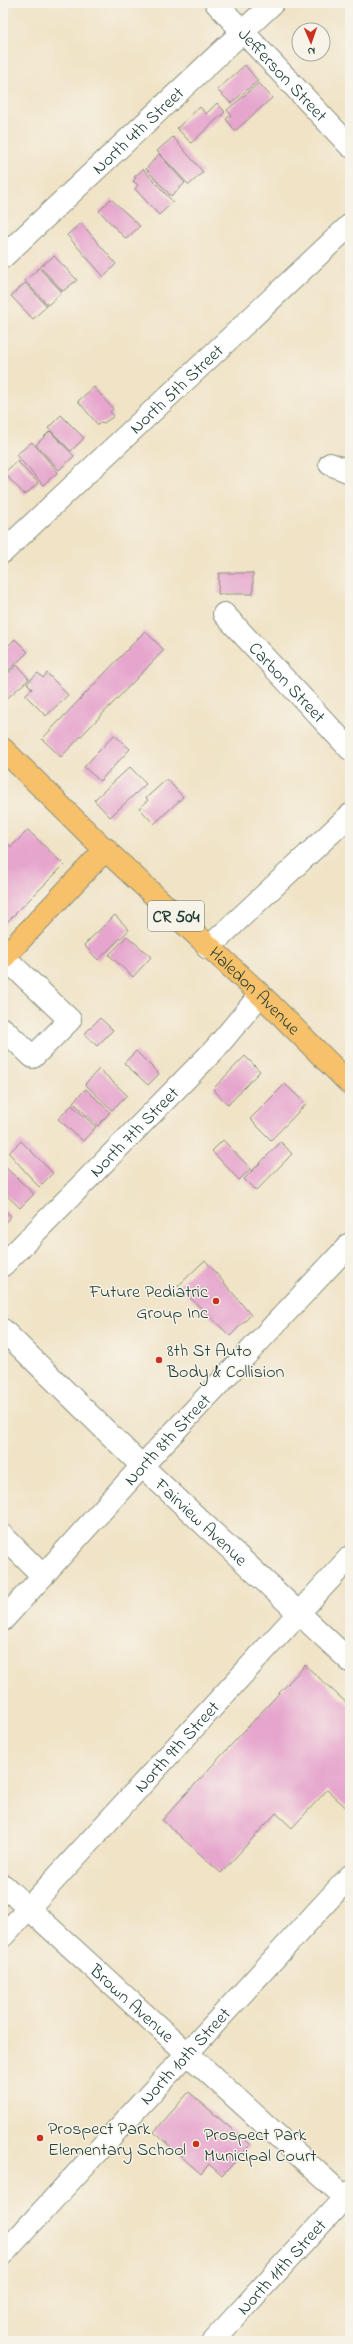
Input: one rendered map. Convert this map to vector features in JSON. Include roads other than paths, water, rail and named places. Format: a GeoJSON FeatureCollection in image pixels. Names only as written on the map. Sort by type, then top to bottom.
{"type":"FeatureCollection","features":[{"type":"Feature","properties":{"kind":"main road","name":"Haledon Avenue"},"geometry":{"type":"LineString","coordinates":[[3,749],[208,948],[260,995],[350,1084]]}},
{"type":"Feature","properties":{"kind":"main road"},"geometry":{"type":"LineString","coordinates":[[4,957],[106,849]]}},
{"type":"Feature","properties":{"kind":"street","name":"Jefferson Street"},"geometry":{"type":"LineString","coordinates":[[216,3],[350,146]]}},
{"type":"Feature","properties":{"kind":"street","name":"North 4th Street"},"geometry":{"type":"LineString","coordinates":[[3,257],[272,3]]}},
{"type":"Feature","properties":{"kind":"street","name":"North 5th Street"},"geometry":{"type":"LineString","coordinates":[[3,552],[350,225]]}},
{"type":"Feature","properties":{"kind":"street"},"geometry":{"type":"LineString","coordinates":[[330,464],[350,472]]}},
{"type":"Feature","properties":{"kind":"street","name":"Carbon Street"},"geometry":{"type":"LineString","coordinates":[[224,614],[350,749]]}},
{"type":"Feature","properties":{"kind":"street"},"geometry":{"type":"LineString","coordinates":[[208,948],[350,815]]}},
{"type":"Feature","properties":{"kind":"street"},"geometry":{"type":"LineString","coordinates":[[3,1029],[33,1057],[70,1020],[4,957]]}},
{"type":"Feature","properties":{"kind":"street","name":"North 7th Street"},"geometry":{"type":"LineString","coordinates":[[3,1265],[216,1048],[260,995]]}},
{"type":"Feature","properties":{"kind":"street","name":"North 8th Street"},"geometry":{"type":"LineString","coordinates":[[4,1616],[43,1576],[142,1466],[350,1244]]}},
{"type":"Feature","properties":{"kind":"street","name":"Fairview Avenue"},"geometry":{"type":"LineString","coordinates":[[3,1330],[142,1466],[350,1661]]}},
{"type":"Feature","properties":{"kind":"street"},"geometry":{"type":"LineString","coordinates":[[3,1536],[43,1576]]}},
{"type":"Feature","properties":{"kind":"street","name":"North 9th Street"},"geometry":{"type":"LineString","coordinates":[[3,1936],[350,1557]]}},
{"type":"Feature","properties":{"kind":"street","name":"North 10th Street"},"geometry":{"type":"LineString","coordinates":[[3,2254],[350,1876]]}},
{"type":"Feature","properties":{"kind":"street","name":"Brown Avenue"},"geometry":{"type":"LineString","coordinates":[[3,1885],[348,2197]]}},
{"type":"Feature","properties":{"kind":"street","name":"North 11th Street"},"geometry":{"type":"LineString","coordinates":[[213,2341],[348,2197]]}},
{"type":"Feature","properties":{"kind":"place","name":"Future Pediatric Group Inc"},"geometry":{"type":"Point","coordinates":[216,1301]}},
{"type":"Feature","properties":{"kind":"place","name":"8th St Auto Body & Collision"},"geometry":{"type":"Point","coordinates":[159,1360]}},
{"type":"Feature","properties":{"kind":"place","name":"Prospect Park Elementary School"},"geometry":{"type":"Point","coordinates":[40,2138]}},
{"type":"Feature","properties":{"kind":"place","name":"Prospect Park Municipal Court"},"geometry":{"type":"Point","coordinates":[196,2144]}}]}
